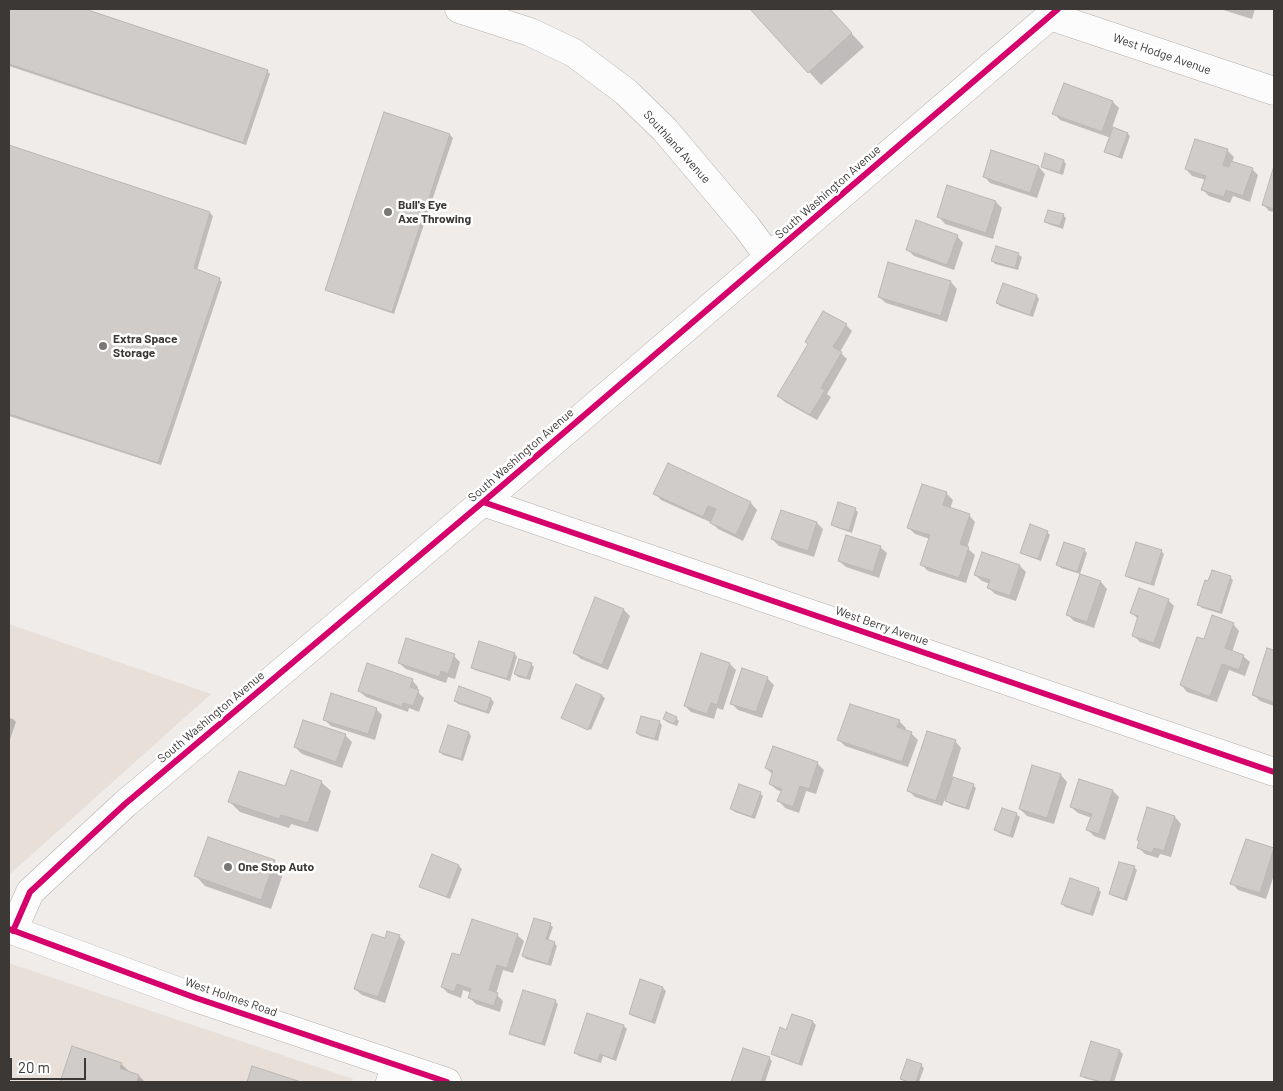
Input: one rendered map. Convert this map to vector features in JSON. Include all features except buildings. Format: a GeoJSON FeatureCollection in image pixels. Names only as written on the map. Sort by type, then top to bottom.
{"type":"FeatureCollection","features":[{"type":"Feature","properties":{"kind":"street","name":"Southland Avenue"},"geometry":{"type":"LineString","coordinates":[[459,9],[530,32],[574,53],[626,92],[665,130],[746,226],[769,257]]}},
{"type":"Feature","properties":{"kind":"street","name":"South Washington Avenue"},"geometry":{"type":"LineString","coordinates":[[11,930],[30,892],[125,804],[483,502],[1054,12]]}},
{"type":"Feature","properties":{"kind":"street","name":"West Hodge Avenue"},"geometry":{"type":"LineString","coordinates":[[1054,12],[1274,91]]}},
{"type":"Feature","properties":{"kind":"street","name":"West Berry Avenue"},"geometry":{"type":"LineString","coordinates":[[483,502],[1274,772]]}},
{"type":"Feature","properties":{"kind":"street","name":"West Holmes Road"},"geometry":{"type":"LineString","coordinates":[[11,930],[196,998],[393,1074],[447,1082]]}},
{"type":"Feature","properties":{"kind":"shaded area"},"geometry":{"type":"Polygon","coordinates":[[[9,624],[211,694],[9,875],[9,624]]]}},
{"type":"Feature","properties":{"kind":"shaded area"},"geometry":{"type":"Polygon","coordinates":[[[9,963],[353,1079],[352,1082],[9,1082],[9,963]]]}},
{"type":"Feature","properties":{"kind":"cycle path"},"geometry":{"type":"LineString","coordinates":[[13,931],[30,892],[125,804],[483,502],[1058,9]]}},
{"type":"Feature","properties":{"kind":"cycle path"},"geometry":{"type":"LineString","coordinates":[[483,502],[1274,772]]}},
{"type":"Feature","properties":{"kind":"cycle path"},"geometry":{"type":"LineString","coordinates":[[9,929],[196,998],[447,1082]]}},
{"type":"Feature","properties":{"kind":"place","name":"Bull's Eye Axe Throwing"},"geometry":{"type":"Point","coordinates":[388,212]}},
{"type":"Feature","properties":{"kind":"place","name":"Extra Space Storage"},"geometry":{"type":"Point","coordinates":[103,346]}},
{"type":"Feature","properties":{"kind":"place","name":"One Stop Auto"},"geometry":{"type":"Point","coordinates":[228,867]}}]}
